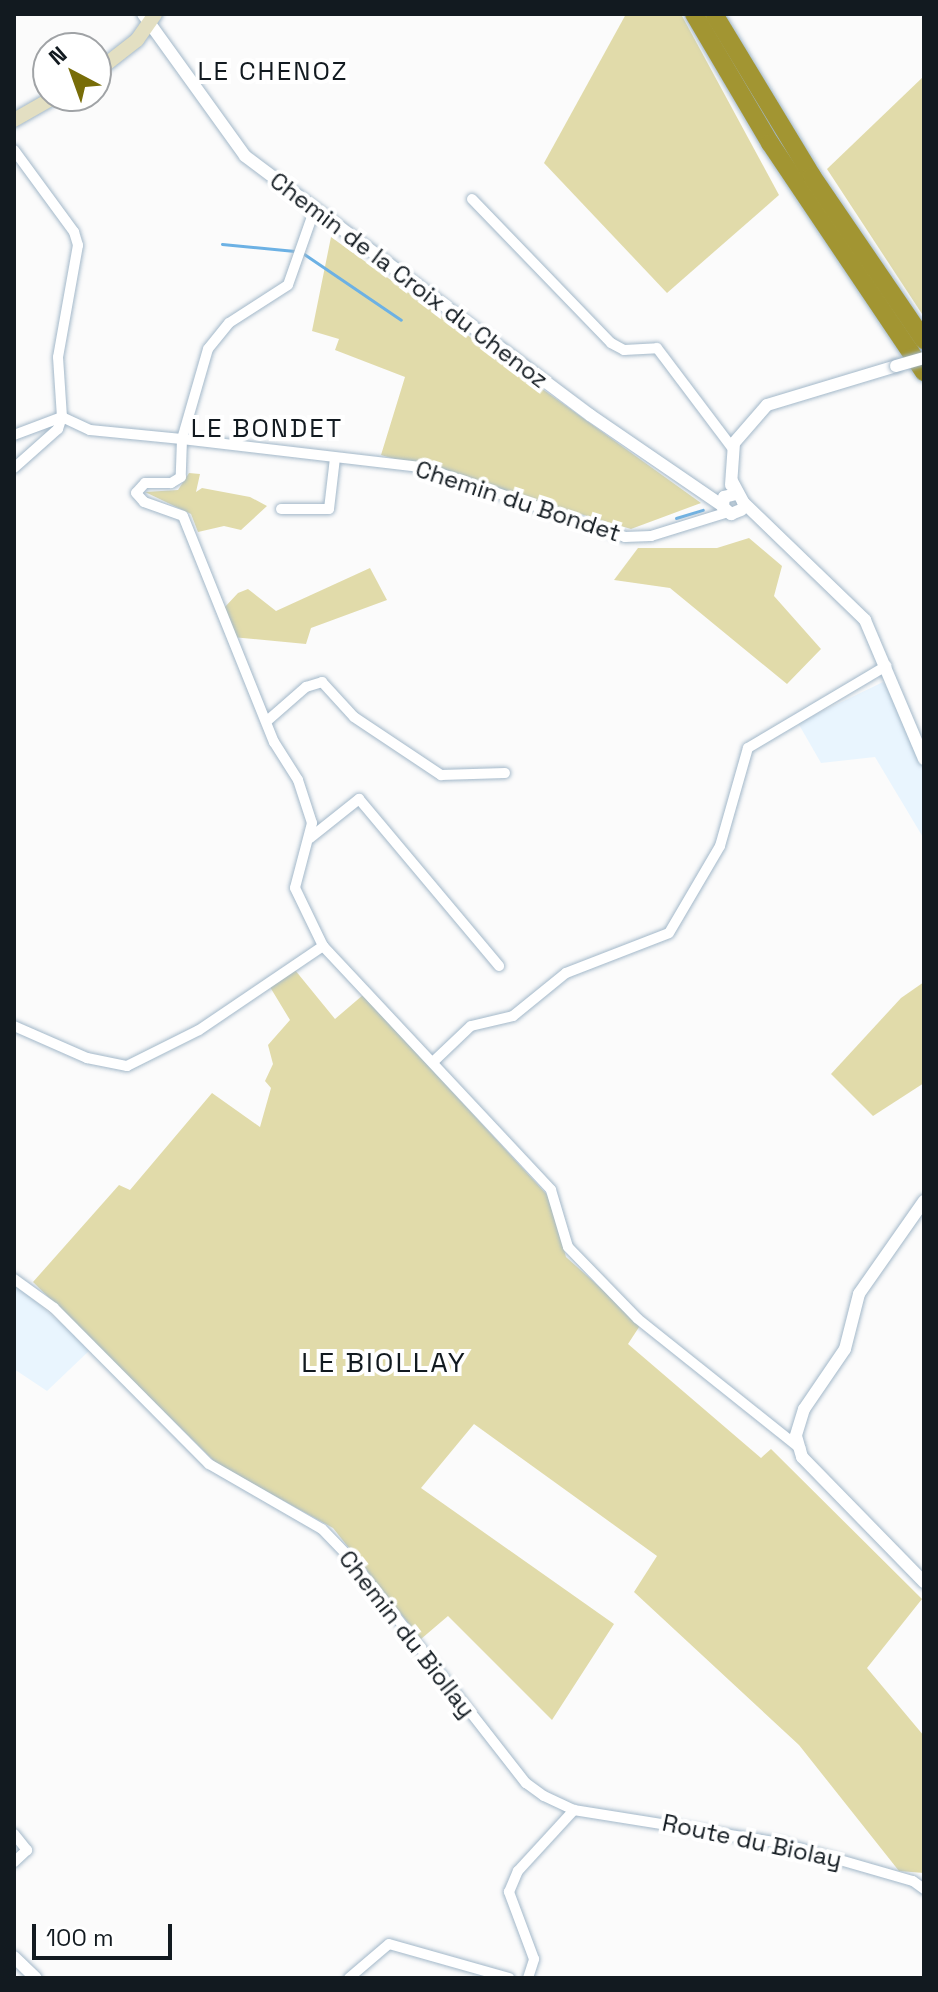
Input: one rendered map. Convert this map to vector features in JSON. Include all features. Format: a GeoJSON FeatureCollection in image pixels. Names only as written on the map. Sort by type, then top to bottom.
{"type":"FeatureCollection","features":[{"type":"Feature","properties":{"kind":"highway"},"geometry":{"type":"LineString","coordinates":[[694,14],[770,143],[924,372]]}},
{"type":"Feature","properties":{"kind":"highway"},"geometry":{"type":"LineString","coordinates":[[714,14],[812,176],[924,340]]}},
{"type":"Feature","properties":{"kind":"main road"},"geometry":{"type":"LineString","coordinates":[[112,60],[137,40],[149,16]]}},
{"type":"Feature","properties":{"kind":"main road"},"geometry":{"type":"LineString","coordinates":[[14,120],[32,110]]}},
{"type":"Feature","properties":{"kind":"street","name":"Chemin de la Croix du Chenoz"},"geometry":{"type":"LineString","coordinates":[[149,16],[245,156],[314,211],[729,500],[755,515],[865,620],[886,666]]}},
{"type":"Feature","properties":{"kind":"street"},"geometry":{"type":"LineString","coordinates":[[14,150],[74,232],[78,245],[58,357],[62,417],[58,429],[14,468]]}},
{"type":"Feature","properties":{"kind":"street"},"geometry":{"type":"LineString","coordinates":[[472,199],[611,343],[624,350],[657,348],[733,449]]}},
{"type":"Feature","properties":{"kind":"street"},"geometry":{"type":"LineString","coordinates":[[314,211],[288,285],[229,323],[208,349],[182,439],[181,477],[171,483],[145,483],[136,493],[144,502],[183,516],[267,721],[304,795],[312,823],[295,888],[323,946],[551,1190],[568,1247],[638,1319],[800,1449],[924,1582]]}},
{"type":"Feature","properties":{"kind":"street"},"geometry":{"type":"LineString","coordinates":[[729,500],[733,449],[752,416],[784,396],[924,358]]}},
{"type":"Feature","properties":{"kind":"street"},"geometry":{"type":"LineString","coordinates":[[14,435],[62,417]]}},
{"type":"Feature","properties":{"kind":"street","name":"Chemin du Bondet"},"geometry":{"type":"LineString","coordinates":[[62,417],[90,430],[422,467],[625,537],[651,536],[708,517],[729,500]]}},
{"type":"Feature","properties":{"kind":"street"},"geometry":{"type":"LineString","coordinates":[[281,509],[329,509],[335,458]]}},
{"type":"Feature","properties":{"kind":"street"},"geometry":{"type":"LineString","coordinates":[[433,1062],[471,1026],[513,1016],[566,973],[669,933],[720,846],[748,748],[886,666],[924,759]]}},
{"type":"Feature","properties":{"kind":"street"},"geometry":{"type":"LineString","coordinates":[[267,721],[306,687],[322,682],[354,717],[441,775],[505,773]]}},
{"type":"Feature","properties":{"kind":"street"},"geometry":{"type":"LineString","coordinates":[[310,838],[359,799],[499,966]]}},
{"type":"Feature","properties":{"kind":"street"},"geometry":{"type":"LineString","coordinates":[[14,1026],[87,1058],[127,1066],[199,1030],[323,946]]}},
{"type":"Feature","properties":{"kind":"street"},"geometry":{"type":"LineString","coordinates":[[800,1449],[800,1423],[845,1349],[859,1294],[924,1201]]}},
{"type":"Feature","properties":{"kind":"street","name":"Chemin du Biollay"},"geometry":{"type":"LineString","coordinates":[[14,1279],[54,1308],[209,1464],[322,1529],[350,1558],[526,1783],[574,1810]]}},
{"type":"Feature","properties":{"kind":"street"},"geometry":{"type":"LineString","coordinates":[[528,1978],[534,1959],[509,1892],[518,1871],[574,1810]]}},
{"type":"Feature","properties":{"kind":"street","name":"Route du Biolay"},"geometry":{"type":"LineString","coordinates":[[574,1810],[781,1843],[918,1879],[924,1889]]}},
{"type":"Feature","properties":{"kind":"street"},"geometry":{"type":"LineString","coordinates":[[14,1834],[27,1850],[14,1862]]}},
{"type":"Feature","properties":{"kind":"street"},"geometry":{"type":"LineString","coordinates":[[349,1978],[389,1944],[509,1978]]}},
{"type":"Feature","properties":{"kind":"street"},"geometry":{"type":"LineString","coordinates":[[14,1957],[36,1978]]}},
{"type":"Feature","properties":{"kind":"shaded area"},"geometry":{"type":"Polygon","coordinates":[[[626,14],[681,14],[779,195],[667,293],[544,163],[626,14]]]}},
{"type":"Feature","properties":{"kind":"shaded area"},"geometry":{"type":"Polygon","coordinates":[[[924,76],[924,317],[827,169],[924,76]]]}},
{"type":"Feature","properties":{"kind":"shaded area"},"geometry":{"type":"Polygon","coordinates":[[[331,237],[701,503],[631,529],[381,455],[405,377],[335,350],[339,339],[312,331],[331,237]]]}},
{"type":"Feature","properties":{"kind":"shaded area"},"geometry":{"type":"Polygon","coordinates":[[[189,473],[200,474],[196,492],[202,488],[250,497],[267,506],[241,530],[224,526],[198,532],[191,514],[145,492],[178,490],[189,473]]]}},
{"type":"Feature","properties":{"kind":"shaded area"},"geometry":{"type":"Polygon","coordinates":[[[749,538],[782,566],[774,596],[821,649],[787,684],[670,588],[614,580],[638,548],[717,548],[749,538]]]}},
{"type":"Feature","properties":{"kind":"shaded area"},"geometry":{"type":"Polygon","coordinates":[[[370,568],[387,600],[311,628],[306,644],[232,637],[224,608],[238,593],[248,589],[276,611],[370,568]]]}},
{"type":"Feature","properties":{"kind":"shaded area"},"geometry":{"type":"Polygon","coordinates":[[[883,682],[924,746],[924,839],[875,757],[821,763],[798,723],[883,682]]]}},
{"type":"Feature","properties":{"kind":"shaded area"},"geometry":{"type":"Polygon","coordinates":[[[295,970],[335,1019],[363,995],[550,1198],[566,1257],[641,1324],[628,1344],[761,1458],[771,1449],[922,1599],[867,1668],[924,1736],[924,1873],[899,1871],[799,1745],[634,1592],[657,1556],[474,1424],[421,1488],[614,1624],[552,1720],[448,1616],[421,1639],[333,1528],[217,1464],[33,1282],[119,1185],[130,1190],[212,1093],[260,1127],[271,1088],[265,1081],[273,1064],[268,1045],[290,1020],[270,987],[295,970]]]}},
{"type":"Feature","properties":{"kind":"shaded area"},"geometry":{"type":"Polygon","coordinates":[[[924,982],[924,1083],[873,1116],[831,1074],[901,998],[924,982]]]}},
{"type":"Feature","properties":{"kind":"shaded area"},"geometry":{"type":"Polygon","coordinates":[[[14,1283],[91,1349],[47,1391],[14,1369],[14,1283]]]}},
{"type":"Feature","properties":{"kind":"waterway"},"geometry":{"type":"LineString","coordinates":[[222,244],[295,251]]}},
{"type":"Feature","properties":{"kind":"waterway"},"geometry":{"type":"LineString","coordinates":[[304,254],[401,320]]}},
{"type":"Feature","properties":{"kind":"waterway"},"geometry":{"type":"LineString","coordinates":[[676,518],[703,510]]}},
{"type":"Feature","properties":{"kind":"district","name":"LE CHENOZ"},"geometry":{"type":"Point","coordinates":[273,72]}},
{"type":"Feature","properties":{"kind":"district","name":"LE BONDET"},"geometry":{"type":"Point","coordinates":[267,429]}},
{"type":"Feature","properties":{"kind":"district","name":"LE BIOLLAY"},"geometry":{"type":"Point","coordinates":[384,1362]}}]}
